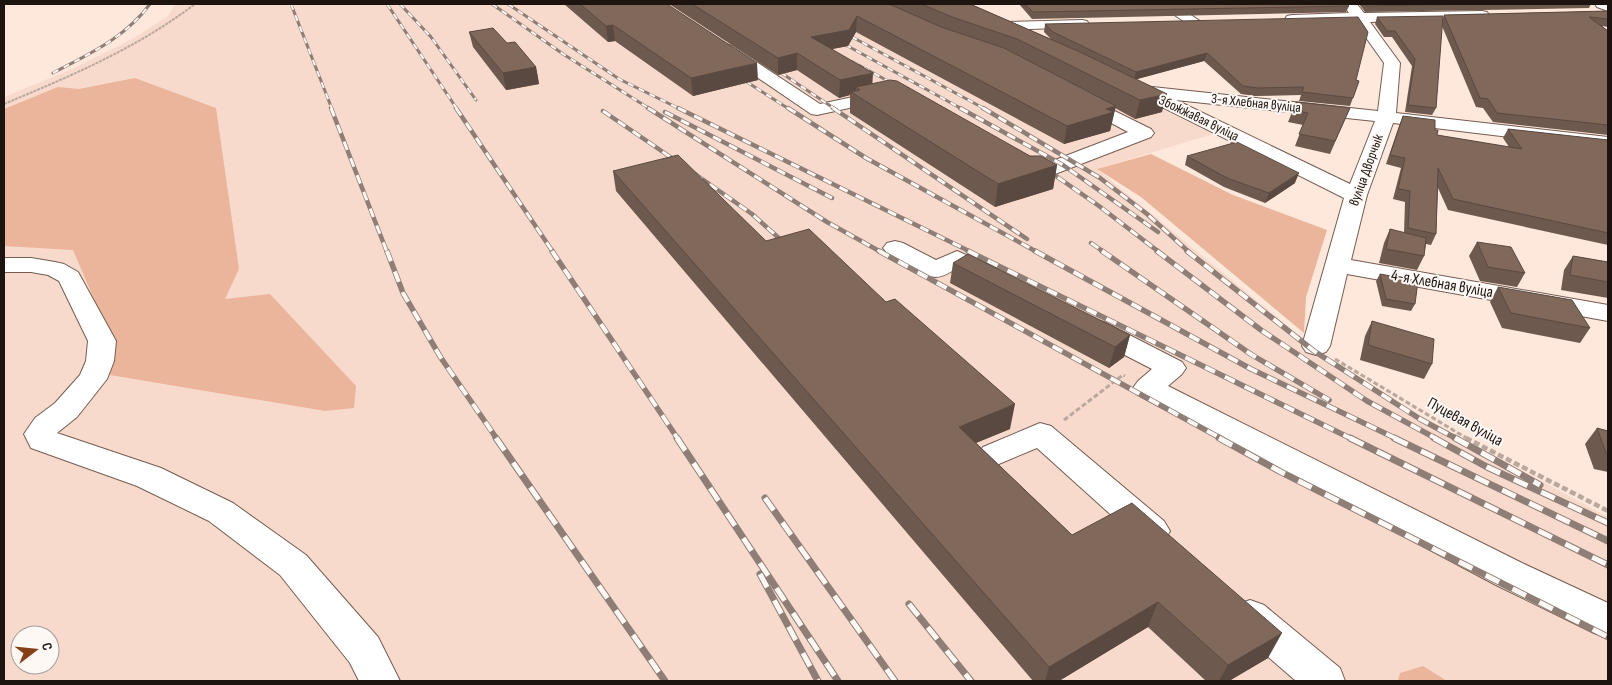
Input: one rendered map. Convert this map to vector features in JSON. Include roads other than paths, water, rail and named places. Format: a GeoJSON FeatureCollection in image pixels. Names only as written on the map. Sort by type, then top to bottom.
{"type":"FeatureCollection","features":[{"type":"Feature","properties":{"kind":"street"},"geometry":{"type":"LineString","coordinates":[[1165,4],[1193,21]]}},
{"type":"Feature","properties":{"kind":"street"},"geometry":{"type":"LineString","coordinates":[[1602,4],[1608,7]]}},
{"type":"Feature","properties":{"kind":"street"},"geometry":{"type":"LineString","coordinates":[[1278,19],[1355,10],[1494,15]]}},
{"type":"Feature","properties":{"kind":"street","name":"вуліца Дворчык"},"geometry":{"type":"LineString","coordinates":[[1316,346],[1356,194],[1386,117],[1392,64],[1355,10]]}},
{"type":"Feature","properties":{"kind":"street"},"geometry":{"type":"LineString","coordinates":[[1589,13],[1608,13]]}},
{"type":"Feature","properties":{"kind":"street"},"geometry":{"type":"LineString","coordinates":[[987,17],[1039,42]]}},
{"type":"Feature","properties":{"kind":"street"},"geometry":{"type":"LineString","coordinates":[[1163,22],[1212,21]]}},
{"type":"Feature","properties":{"kind":"street"},"geometry":{"type":"LineString","coordinates":[[1004,26],[1094,24]]}},
{"type":"Feature","properties":{"kind":"street"},"geometry":{"type":"LineString","coordinates":[[713,41],[817,110],[896,92],[904,97]]}},
{"type":"Feature","properties":{"kind":"street","name":"Збожжавая вуліца"},"geometry":{"type":"LineString","coordinates":[[1126,83],[1356,194]]}},
{"type":"Feature","properties":{"kind":"street","name":"3-я Хлебная вуліца"},"geometry":{"type":"LineString","coordinates":[[1143,91],[1608,143]]}},
{"type":"Feature","properties":{"kind":"street"},"geometry":{"type":"LineString","coordinates":[[1010,159],[1034,173],[1063,165],[1144,133],[1068,92]]}},
{"type":"Feature","properties":{"kind":"street"},"geometry":{"type":"LineString","coordinates":[[895,248],[936,270],[957,258],[1017,288]]}},
{"type":"Feature","properties":{"kind":"street"},"geometry":{"type":"LineString","coordinates":[[4,265],[31,265],[54,269],[69,277],[102,341],[100,361],[93,379],[66,410],[46,426],[40,434],[42,440],[149,477],[221,512],[293,565],[364,650],[380,681]]}},
{"type":"Feature","properties":{"kind":"street","name":"4-я Хлебная вуліца"},"geometry":{"type":"LineString","coordinates":[[1336,265],[1608,313]]}},
{"type":"Feature","properties":{"kind":"street"},"geometry":{"type":"LineString","coordinates":[[1069,315],[1172,368],[1148,388],[1509,574],[1608,620]]}},
{"type":"Feature","properties":{"kind":"street"},"geometry":{"type":"LineString","coordinates":[[994,455],[1040,434],[1175,551]]}},
{"type":"Feature","properties":{"kind":"street"},"geometry":{"type":"LineString","coordinates":[[1227,597],[1325,681]]}},
{"type":"Feature","properties":{"kind":"railway"},"geometry":{"type":"LineString","coordinates":[[53,73],[93,52],[118,36],[150,4]]}},
{"type":"Feature","properties":{"kind":"railway"},"geometry":{"type":"LineString","coordinates":[[291,4],[332,109]]}},
{"type":"Feature","properties":{"kind":"railway"},"geometry":{"type":"LineString","coordinates":[[387,4],[457,109]]}},
{"type":"Feature","properties":{"kind":"railway"},"geometry":{"type":"LineString","coordinates":[[400,4],[431,37],[476,100]]}},
{"type":"Feature","properties":{"kind":"railway"},"geometry":{"type":"LineString","coordinates":[[492,4],[563,54],[650,109]]}},
{"type":"Feature","properties":{"kind":"railway"},"geometry":{"type":"LineString","coordinates":[[508,4],[619,79],[680,109]]}},
{"type":"Feature","properties":{"kind":"railway"},"geometry":{"type":"LineString","coordinates":[[841,31],[985,109]]}},
{"type":"Feature","properties":{"kind":"railway"},"geometry":{"type":"LineString","coordinates":[[835,39],[962,109]]}},
{"type":"Feature","properties":{"kind":"railway"},"geometry":{"type":"LineString","coordinates":[[853,62],[899,87]]}},
{"type":"Feature","properties":{"kind":"railway"},"geometry":{"type":"LineString","coordinates":[[771,66],[835,109]]}},
{"type":"Feature","properties":{"kind":"railway"},"geometry":{"type":"LineString","coordinates":[[736,75],[789,109]]}},
{"type":"Feature","properties":{"kind":"railway"},"geometry":{"type":"LineString","coordinates":[[331,108],[387,252]]}},
{"type":"Feature","properties":{"kind":"railway"},"geometry":{"type":"LineString","coordinates":[[456,108],[553,252]]}},
{"type":"Feature","properties":{"kind":"railway"},"geometry":{"type":"LineString","coordinates":[[648,108],[827,222],[881,252]]}},
{"type":"Feature","properties":{"kind":"railway"},"geometry":{"type":"LineString","coordinates":[[678,108],[971,252]]}},
{"type":"Feature","properties":{"kind":"railway"},"geometry":{"type":"LineString","coordinates":[[788,108],[866,158],[1037,252]]}},
{"type":"Feature","properties":{"kind":"railway"},"geometry":{"type":"LineString","coordinates":[[833,108],[1027,239]]}},
{"type":"Feature","properties":{"kind":"railway"},"geometry":{"type":"LineString","coordinates":[[960,108],[1063,165],[1158,232]]}},
{"type":"Feature","properties":{"kind":"railway"},"geometry":{"type":"LineString","coordinates":[[983,108],[1100,178],[1147,214],[1189,252]]}},
{"type":"Feature","properties":{"kind":"railway"},"geometry":{"type":"LineString","coordinates":[[603,111],[682,165]]}},
{"type":"Feature","properties":{"kind":"railway"},"geometry":{"type":"LineString","coordinates":[[665,112],[832,198]]}},
{"type":"Feature","properties":{"kind":"railway"},"geometry":{"type":"LineString","coordinates":[[1043,167],[1099,206],[1159,252]]}},
{"type":"Feature","properties":{"kind":"railway"},"geometry":{"type":"LineString","coordinates":[[695,174],[752,214],[790,248]]}},
{"type":"Feature","properties":{"kind":"railway"},"geometry":{"type":"LineString","coordinates":[[1091,243],[1104,252]]}},
{"type":"Feature","properties":{"kind":"railway"},"geometry":{"type":"LineString","coordinates":[[387,251],[403,293],[441,358],[497,439]]}},
{"type":"Feature","properties":{"kind":"railway"},"geometry":{"type":"LineString","coordinates":[[552,251],[678,439]]}},
{"type":"Feature","properties":{"kind":"railway"},"geometry":{"type":"LineString","coordinates":[[879,251],[1222,439]]}},
{"type":"Feature","properties":{"kind":"railway"},"geometry":{"type":"LineString","coordinates":[[968,251],[1352,439]]}},
{"type":"Feature","properties":{"kind":"railway"},"geometry":{"type":"LineString","coordinates":[[1035,251],[1251,369],[1397,439]]}},
{"type":"Feature","properties":{"kind":"railway"},"geometry":{"type":"LineString","coordinates":[[1102,251],[1252,355],[1329,400]]}},
{"type":"Feature","properties":{"kind":"railway"},"geometry":{"type":"LineString","coordinates":[[1157,251],[1261,330],[1367,401],[1437,439]]}},
{"type":"Feature","properties":{"kind":"railway"},"geometry":{"type":"LineString","coordinates":[[1187,251],[1314,351],[1420,419],[1457,439]]}},
{"type":"Feature","properties":{"kind":"railway"},"geometry":{"type":"LineString","coordinates":[[496,438],[665,681]]}},
{"type":"Feature","properties":{"kind":"railway"},"geometry":{"type":"LineString","coordinates":[[677,438],[838,681]]}},
{"type":"Feature","properties":{"kind":"railway"},"geometry":{"type":"LineString","coordinates":[[1219,438],[1281,472],[1608,637]]}},
{"type":"Feature","properties":{"kind":"railway"},"geometry":{"type":"LineString","coordinates":[[1350,438],[1608,565]]}},
{"type":"Feature","properties":{"kind":"railway"},"geometry":{"type":"LineString","coordinates":[[1394,438],[1608,541]]}},
{"type":"Feature","properties":{"kind":"railway"},"geometry":{"type":"LineString","coordinates":[[1434,438],[1487,467],[1608,523]]}},
{"type":"Feature","properties":{"kind":"railway"},"geometry":{"type":"LineString","coordinates":[[1455,438],[1540,485]]}},
{"type":"Feature","properties":{"kind":"railway"},"geometry":{"type":"LineString","coordinates":[[765,498],[895,681]]}},
{"type":"Feature","properties":{"kind":"railway"},"geometry":{"type":"LineString","coordinates":[[760,574],[818,681]]}},
{"type":"Feature","properties":{"kind":"railway"},"geometry":{"type":"LineString","coordinates":[[909,604],[971,681]]}}]}
